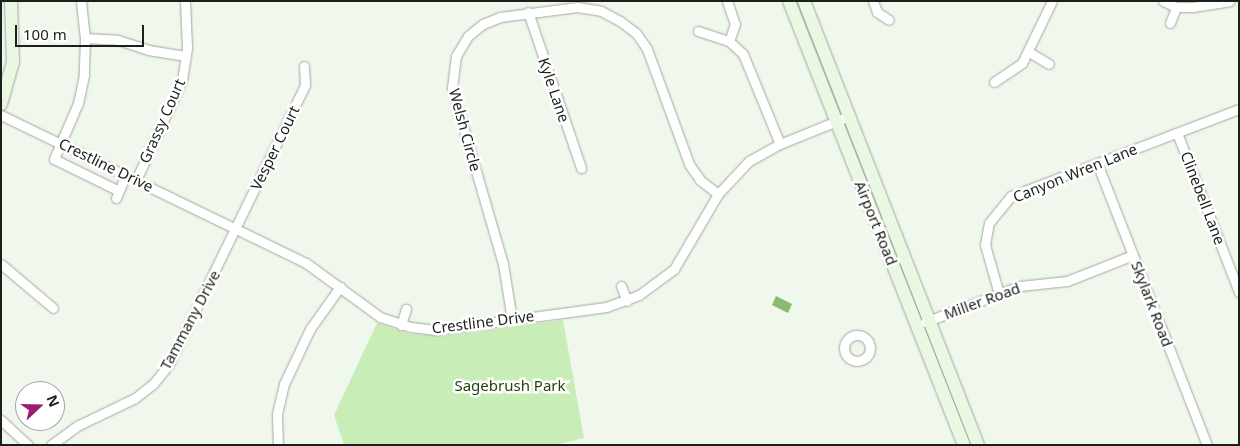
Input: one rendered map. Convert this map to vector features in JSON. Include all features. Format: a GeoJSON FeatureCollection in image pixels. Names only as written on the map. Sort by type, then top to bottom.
{"type":"FeatureCollection","features":[{"type":"Feature","properties":{"kind":"main road"},"geometry":{"type":"LineString","coordinates":[[1,104],[14,57],[11,1]]}},
{"type":"Feature","properties":{"kind":"main road","name":"Airport Road"},"geometry":{"type":"LineString","coordinates":[[789,1],[836,121],[923,323]]}},
{"type":"Feature","properties":{"kind":"main road","name":"Airport Road"},"geometry":{"type":"LineString","coordinates":[[804,1],[849,116],[923,323],[970,443]]}},
{"type":"Feature","properties":{"kind":"street"},"geometry":{"type":"LineString","coordinates":[[81,1],[85,38],[81,90],[54,159],[117,194],[126,175]]}},
{"type":"Feature","properties":{"kind":"street","name":"Grassy Court"},"geometry":{"type":"LineString","coordinates":[[136,180],[179,89],[186,56],[185,1]]}},
{"type":"Feature","properties":{"kind":"street"},"geometry":{"type":"LineString","coordinates":[[727,1],[735,24],[729,41]]}},
{"type":"Feature","properties":{"kind":"street"},"geometry":{"type":"LineString","coordinates":[[873,1],[877,12],[889,20]]}},
{"type":"Feature","properties":{"kind":"street"},"geometry":{"type":"LineString","coordinates":[[994,82],[1015,69],[1029,52],[1052,1]]}},
{"type":"Feature","properties":{"kind":"street"},"geometry":{"type":"LineString","coordinates":[[1164,1],[1176,6],[1213,6],[1230,1]]}},
{"type":"Feature","properties":{"kind":"street"},"geometry":{"type":"LineString","coordinates":[[1170,23],[1176,6]]}},
{"type":"Feature","properties":{"kind":"street","name":"Welsh Circle"},"geometry":{"type":"LineString","coordinates":[[512,320],[503,264],[451,78],[459,51],[475,29],[492,20],[528,12],[590,8],[611,16],[636,33],[647,49],[689,164],[700,180],[718,194]]}},
{"type":"Feature","properties":{"kind":"street","name":"Kyle Lane"},"geometry":{"type":"LineString","coordinates":[[528,12],[581,168]]}},
{"type":"Feature","properties":{"kind":"street"},"geometry":{"type":"LineString","coordinates":[[698,32],[729,41],[743,54],[780,144]]}},
{"type":"Feature","properties":{"kind":"street"},"geometry":{"type":"LineString","coordinates":[[85,38],[118,40],[148,50],[186,56]]}},
{"type":"Feature","properties":{"kind":"street"},"geometry":{"type":"LineString","coordinates":[[1029,52],[1049,64]]}},
{"type":"Feature","properties":{"kind":"street","name":"Vesper Court"},"geometry":{"type":"LineString","coordinates":[[236,228],[305,85],[304,66]]}},
{"type":"Feature","properties":{"kind":"street","name":"Canyon Wren Lane"},"geometry":{"type":"LineString","coordinates":[[999,294],[986,256],[986,222],[1011,196],[1239,109]]}},
{"type":"Feature","properties":{"kind":"street","name":"Crestline Drive"},"geometry":{"type":"LineString","coordinates":[[1,115],[306,263],[370,311],[401,325],[436,330],[512,320],[627,301],[648,290],[674,269],[718,194],[749,161],[780,144],[849,116]]}},
{"type":"Feature","properties":{"kind":"street","name":"Clinebell Lane"},"geometry":{"type":"LineString","coordinates":[[1177,133],[1239,292]]}},
{"type":"Feature","properties":{"kind":"street","name":"Skylark Road"},"geometry":{"type":"LineString","coordinates":[[1097,164],[1207,445]]}},
{"type":"Feature","properties":{"kind":"street","name":"Tammany Drive"},"geometry":{"type":"LineString","coordinates":[[51,445],[79,425],[135,398],[162,374],[174,355],[236,228]]}},
{"type":"Feature","properties":{"kind":"street","name":"Miller Road"},"geometry":{"type":"LineString","coordinates":[[923,323],[999,294],[1030,284],[1066,281],[1133,255]]}},
{"type":"Feature","properties":{"kind":"street"},"geometry":{"type":"LineString","coordinates":[[1,264],[53,308]]}},
{"type":"Feature","properties":{"kind":"street"},"geometry":{"type":"LineString","coordinates":[[621,286],[627,301]]}},
{"type":"Feature","properties":{"kind":"street"},"geometry":{"type":"LineString","coordinates":[[278,445],[277,414],[284,384],[310,329],[340,287]]}},
{"type":"Feature","properties":{"kind":"street"},"geometry":{"type":"LineString","coordinates":[[401,325],[406,309]]}},
{"type":"Feature","properties":{"kind":"street"},"geometry":{"type":"LineString","coordinates":[[1,420],[28,445]]}},
{"type":"Feature","properties":{"kind":"green space","name":"Sagebrush Park"},"geometry":{"type":"Polygon","coordinates":[[[563,320],[584,438],[556,445],[344,445],[334,415],[377,323],[410,334],[444,336],[563,320]]]}},
{"type":"Feature","properties":{"kind":"shaded area"},"geometry":{"type":"Polygon","coordinates":[[[776,296],[792,304],[788,313],[772,305],[776,296]]]}}]}
